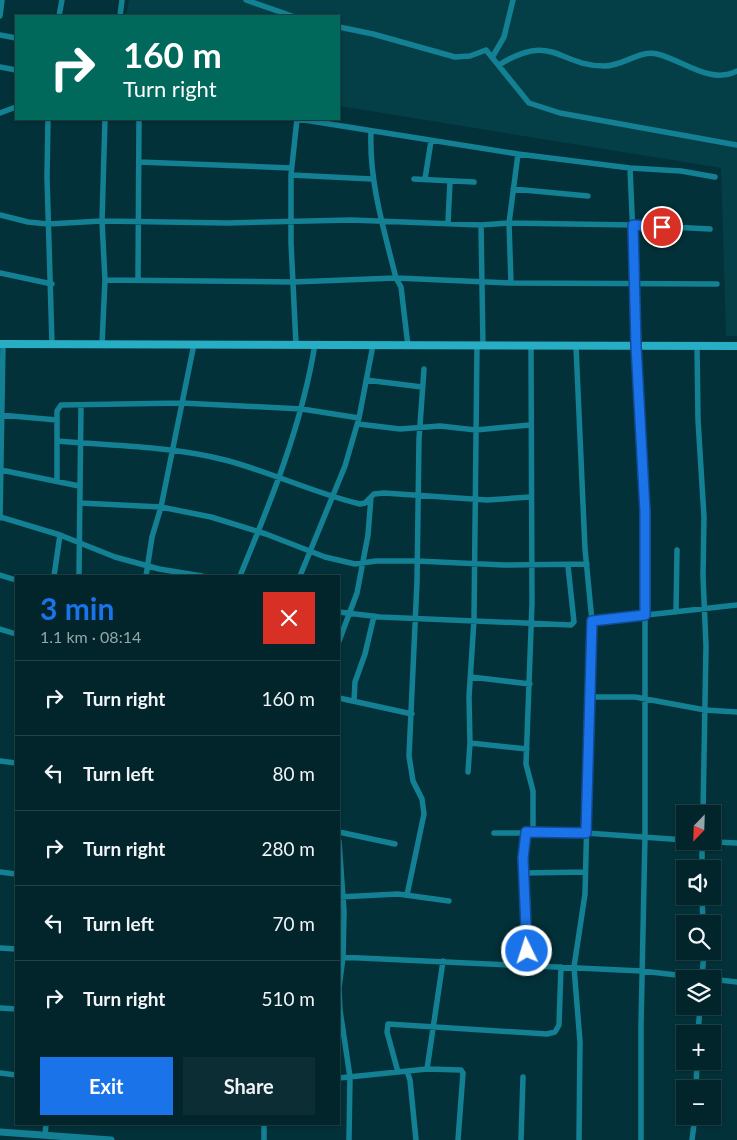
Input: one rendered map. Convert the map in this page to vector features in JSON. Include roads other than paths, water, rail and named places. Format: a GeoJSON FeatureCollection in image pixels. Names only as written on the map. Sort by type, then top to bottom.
{"type":"FeatureCollection","features":[{"type":"Feature","properties":{"kind":"main road"},"geometry":{"type":"LineString","coordinates":[[2,344],[737,346]]}},
{"type":"Feature","properties":{"kind":"street"},"geometry":{"type":"LineString","coordinates":[[0,16],[2,0]]}},
{"type":"Feature","properties":{"kind":"street"},"geometry":{"type":"LineString","coordinates":[[59,15],[62,0]]}},
{"type":"Feature","properties":{"kind":"street"},"geometry":{"type":"LineString","coordinates":[[120,15],[122,0]]}},
{"type":"Feature","properties":{"kind":"street"},"geometry":{"type":"LineString","coordinates":[[246,0],[289,15]]}},
{"type":"Feature","properties":{"kind":"street"},"geometry":{"type":"LineString","coordinates":[[493,56],[504,37],[513,0]]}},
{"type":"Feature","properties":{"kind":"street"},"geometry":{"type":"LineString","coordinates":[[340,27],[382,36],[455,57],[470,56],[486,50],[493,56],[512,83],[535,107],[737,145]]}},
{"type":"Feature","properties":{"kind":"street"},"geometry":{"type":"LineString","coordinates":[[0,36],[15,38]]}},
{"type":"Feature","properties":{"kind":"street"},"geometry":{"type":"LineString","coordinates":[[499,65],[532,50],[546,49],[580,62],[606,66],[646,53],[673,59],[717,76],[737,70]]}},
{"type":"Feature","properties":{"kind":"street"},"geometry":{"type":"LineString","coordinates":[[0,67],[15,70]]}},
{"type":"Feature","properties":{"kind":"street"},"geometry":{"type":"LineString","coordinates":[[0,113],[15,107]]}},
{"type":"Feature","properties":{"kind":"street"},"geometry":{"type":"LineString","coordinates":[[48,120],[48,224],[52,284],[52,344]]}},
{"type":"Feature","properties":{"kind":"street"},"geometry":{"type":"LineString","coordinates":[[102,344],[105,280],[102,221],[105,120]]}},
{"type":"Feature","properties":{"kind":"street"},"geometry":{"type":"LineString","coordinates":[[138,280],[139,120]]}},
{"type":"Feature","properties":{"kind":"street"},"geometry":{"type":"LineString","coordinates":[[296,344],[291,221],[291,168],[297,120]]}},
{"type":"Feature","properties":{"kind":"street"},"geometry":{"type":"LineString","coordinates":[[303,120],[518,154],[630,168],[681,171],[715,177]]}},
{"type":"Feature","properties":{"kind":"street"},"geometry":{"type":"LineString","coordinates":[[371,132],[372,179],[396,278],[401,287],[408,346]]}},
{"type":"Feature","properties":{"kind":"street"},"geometry":{"type":"LineString","coordinates":[[425,180],[431,141]]}},
{"type":"Feature","properties":{"kind":"street"},"geometry":{"type":"LineString","coordinates":[[510,283],[509,223],[518,154]]}},
{"type":"Feature","properties":{"kind":"street"},"geometry":{"type":"LineString","coordinates":[[139,162],[291,168]]}},
{"type":"Feature","properties":{"kind":"street"},"geometry":{"type":"LineString","coordinates":[[630,168],[636,346],[645,511],[645,836],[642,971],[642,1140]]}},
{"type":"Feature","properties":{"kind":"street"},"geometry":{"type":"LineString","coordinates":[[291,175],[372,179]]}},
{"type":"Feature","properties":{"kind":"street"},"geometry":{"type":"LineString","coordinates":[[414,180],[474,182]]}},
{"type":"Feature","properties":{"kind":"street"},"geometry":{"type":"LineString","coordinates":[[448,223],[450,181]]}},
{"type":"Feature","properties":{"kind":"street"},"geometry":{"type":"LineString","coordinates":[[514,189],[588,196]]}},
{"type":"Feature","properties":{"kind":"street"},"geometry":{"type":"LineString","coordinates":[[0,215],[28,222],[48,224],[102,221],[351,220],[481,224],[633,225],[710,229]]}},
{"type":"Feature","properties":{"kind":"street"},"geometry":{"type":"LineString","coordinates":[[468,772],[474,620],[474,498],[482,280],[481,224]]}},
{"type":"Feature","properties":{"kind":"street"},"geometry":{"type":"LineString","coordinates":[[0,273],[52,284]]}},
{"type":"Feature","properties":{"kind":"street"},"geometry":{"type":"LineString","coordinates":[[105,280],[293,282],[396,278],[482,280],[510,283],[635,282],[717,284]]}},
{"type":"Feature","properties":{"kind":"street"},"geometry":{"type":"LineString","coordinates":[[0,521],[2,344]]}},
{"type":"Feature","properties":{"kind":"street"},"geometry":{"type":"LineString","coordinates":[[146,575],[152,537],[161,507],[194,344]]}},
{"type":"Feature","properties":{"kind":"street"},"geometry":{"type":"LineString","coordinates":[[240,575],[258,532],[302,409],[316,344]]}},
{"type":"Feature","properties":{"kind":"street"},"geometry":{"type":"LineString","coordinates":[[300,575],[334,496],[359,421],[373,345]]}},
{"type":"Feature","properties":{"kind":"street"},"geometry":{"type":"LineString","coordinates":[[697,345],[698,420],[704,517],[706,646],[703,805]]}},
{"type":"Feature","properties":{"kind":"street"},"geometry":{"type":"LineString","coordinates":[[531,346],[530,566],[532,624],[526,764],[532,791],[534,832]]}},
{"type":"Feature","properties":{"kind":"street"},"geometry":{"type":"LineString","coordinates":[[576,346],[587,564],[592,621],[584,894],[574,967],[580,1042],[579,1140]]}},
{"type":"Feature","properties":{"kind":"street"},"geometry":{"type":"LineString","coordinates":[[407,895],[424,814],[422,799],[413,781],[409,756],[412,714],[420,427],[424,368]]}},
{"type":"Feature","properties":{"kind":"street"},"geometry":{"type":"LineString","coordinates":[[366,380],[422,387]]}},
{"type":"Feature","properties":{"kind":"street"},"geometry":{"type":"LineString","coordinates":[[57,480],[57,407],[182,403],[302,409],[400,429],[440,426],[476,430],[530,426]]}},
{"type":"Feature","properties":{"kind":"street"},"geometry":{"type":"LineString","coordinates":[[79,575],[77,544],[80,503],[79,443],[81,405]]}},
{"type":"Feature","properties":{"kind":"street"},"geometry":{"type":"LineString","coordinates":[[1,415],[57,420]]}},
{"type":"Feature","properties":{"kind":"street"},"geometry":{"type":"LineString","coordinates":[[58,441],[140,445],[226,460],[360,504],[365,503],[371,497],[378,494],[474,498],[530,497]]}},
{"type":"Feature","properties":{"kind":"street"},"geometry":{"type":"LineString","coordinates":[[1,470],[79,486]]}},
{"type":"Feature","properties":{"kind":"street"},"geometry":{"type":"LineString","coordinates":[[340,638],[357,593],[363,564],[371,497]]}},
{"type":"Feature","properties":{"kind":"street"},"geometry":{"type":"LineString","coordinates":[[80,503],[161,507],[211,517],[344,563],[363,564],[417,561],[530,566],[587,564]]}},
{"type":"Feature","properties":{"kind":"street"},"geometry":{"type":"LineString","coordinates":[[0,517],[60,535],[77,544],[148,566],[197,575]]}},
{"type":"Feature","properties":{"kind":"street"},"geometry":{"type":"LineString","coordinates":[[54,575],[60,535]]}},
{"type":"Feature","properties":{"kind":"street"},"geometry":{"type":"LineString","coordinates":[[676,612],[677,550]]}},
{"type":"Feature","properties":{"kind":"street"},"geometry":{"type":"LineString","coordinates":[[340,612],[374,616],[565,625],[574,622],[568,566]]}},
{"type":"Feature","properties":{"kind":"street"},"geometry":{"type":"LineString","coordinates":[[0,575],[15,580]]}},
{"type":"Feature","properties":{"kind":"street"},"geometry":{"type":"LineString","coordinates":[[592,621],[737,605]]}},
{"type":"Feature","properties":{"kind":"street"},"geometry":{"type":"LineString","coordinates":[[354,701],[355,682],[366,654],[374,616]]}},
{"type":"Feature","properties":{"kind":"street"},"geometry":{"type":"LineString","coordinates":[[0,629],[15,634]]}},
{"type":"Feature","properties":{"kind":"street"},"geometry":{"type":"LineString","coordinates":[[471,677],[530,684]]}},
{"type":"Feature","properties":{"kind":"street"},"geometry":{"type":"LineString","coordinates":[[589,697],[645,698],[705,710],[737,712]]}},
{"type":"Feature","properties":{"kind":"street"},"geometry":{"type":"LineString","coordinates":[[340,698],[412,714]]}},
{"type":"Feature","properties":{"kind":"street"},"geometry":{"type":"LineString","coordinates":[[470,744],[527,749]]}},
{"type":"Feature","properties":{"kind":"street"},"geometry":{"type":"LineString","coordinates":[[0,760],[15,763]]}},
{"type":"Feature","properties":{"kind":"street"},"geometry":{"type":"LineString","coordinates":[[340,832],[395,844]]}},
{"type":"Feature","properties":{"kind":"street"},"geometry":{"type":"LineString","coordinates":[[494,832],[586,833],[676,839]]}},
{"type":"Feature","properties":{"kind":"street"},"geometry":{"type":"LineString","coordinates":[[526,832],[523,872],[526,965]]}},
{"type":"Feature","properties":{"kind":"street"},"geometry":{"type":"LineString","coordinates":[[721,843],[737,843]]}},
{"type":"Feature","properties":{"kind":"street"},"geometry":{"type":"LineString","coordinates":[[340,869],[340,972]]}},
{"type":"Feature","properties":{"kind":"street"},"geometry":{"type":"LineString","coordinates":[[0,872],[15,874]]}},
{"type":"Feature","properties":{"kind":"street"},"geometry":{"type":"LineString","coordinates":[[523,872],[585,872]]}},
{"type":"Feature","properties":{"kind":"street"},"geometry":{"type":"LineString","coordinates":[[341,897],[407,895],[448,901]]}},
{"type":"Feature","properties":{"kind":"street"},"geometry":{"type":"LineString","coordinates":[[0,948],[15,949]]}},
{"type":"Feature","properties":{"kind":"street"},"geometry":{"type":"LineString","coordinates":[[341,957],[574,967],[676,975]]}},
{"type":"Feature","properties":{"kind":"street"},"geometry":{"type":"LineString","coordinates":[[427,1069],[431,1026],[443,961]]}},
{"type":"Feature","properties":{"kind":"street"},"geometry":{"type":"LineString","coordinates":[[398,1072],[387,1032],[388,1024],[490,1032],[547,1034],[555,1032],[558,1025],[561,967]]}},
{"type":"Feature","properties":{"kind":"street"},"geometry":{"type":"LineString","coordinates":[[721,980],[737,982]]}},
{"type":"Feature","properties":{"kind":"street"},"geometry":{"type":"LineString","coordinates":[[0,1008],[15,1009]]}},
{"type":"Feature","properties":{"kind":"street"},"geometry":{"type":"LineString","coordinates":[[340,1010],[350,1077],[349,1140]]}},
{"type":"Feature","properties":{"kind":"street"},"geometry":{"type":"LineString","coordinates":[[340,1078],[427,1069],[453,1069],[463,1073],[458,1140]]}},
{"type":"Feature","properties":{"kind":"street"},"geometry":{"type":"LineString","coordinates":[[407,1071],[416,1140]]}},
{"type":"Feature","properties":{"kind":"street"},"geometry":{"type":"LineString","coordinates":[[0,1072],[15,1075]]}},
{"type":"Feature","properties":{"kind":"street"},"geometry":{"type":"LineString","coordinates":[[521,1140],[523,1077]]}},
{"type":"Feature","properties":{"kind":"street"},"geometry":{"type":"LineString","coordinates":[[264,1125],[264,1140]]}},
{"type":"Feature","properties":{"kind":"street"},"geometry":{"type":"LineString","coordinates":[[692,1140],[694,1125]]}},
{"type":"Feature","properties":{"kind":"street"},"geometry":{"type":"LineString","coordinates":[[0,1132],[48,1137],[111,1140]]}}]}
